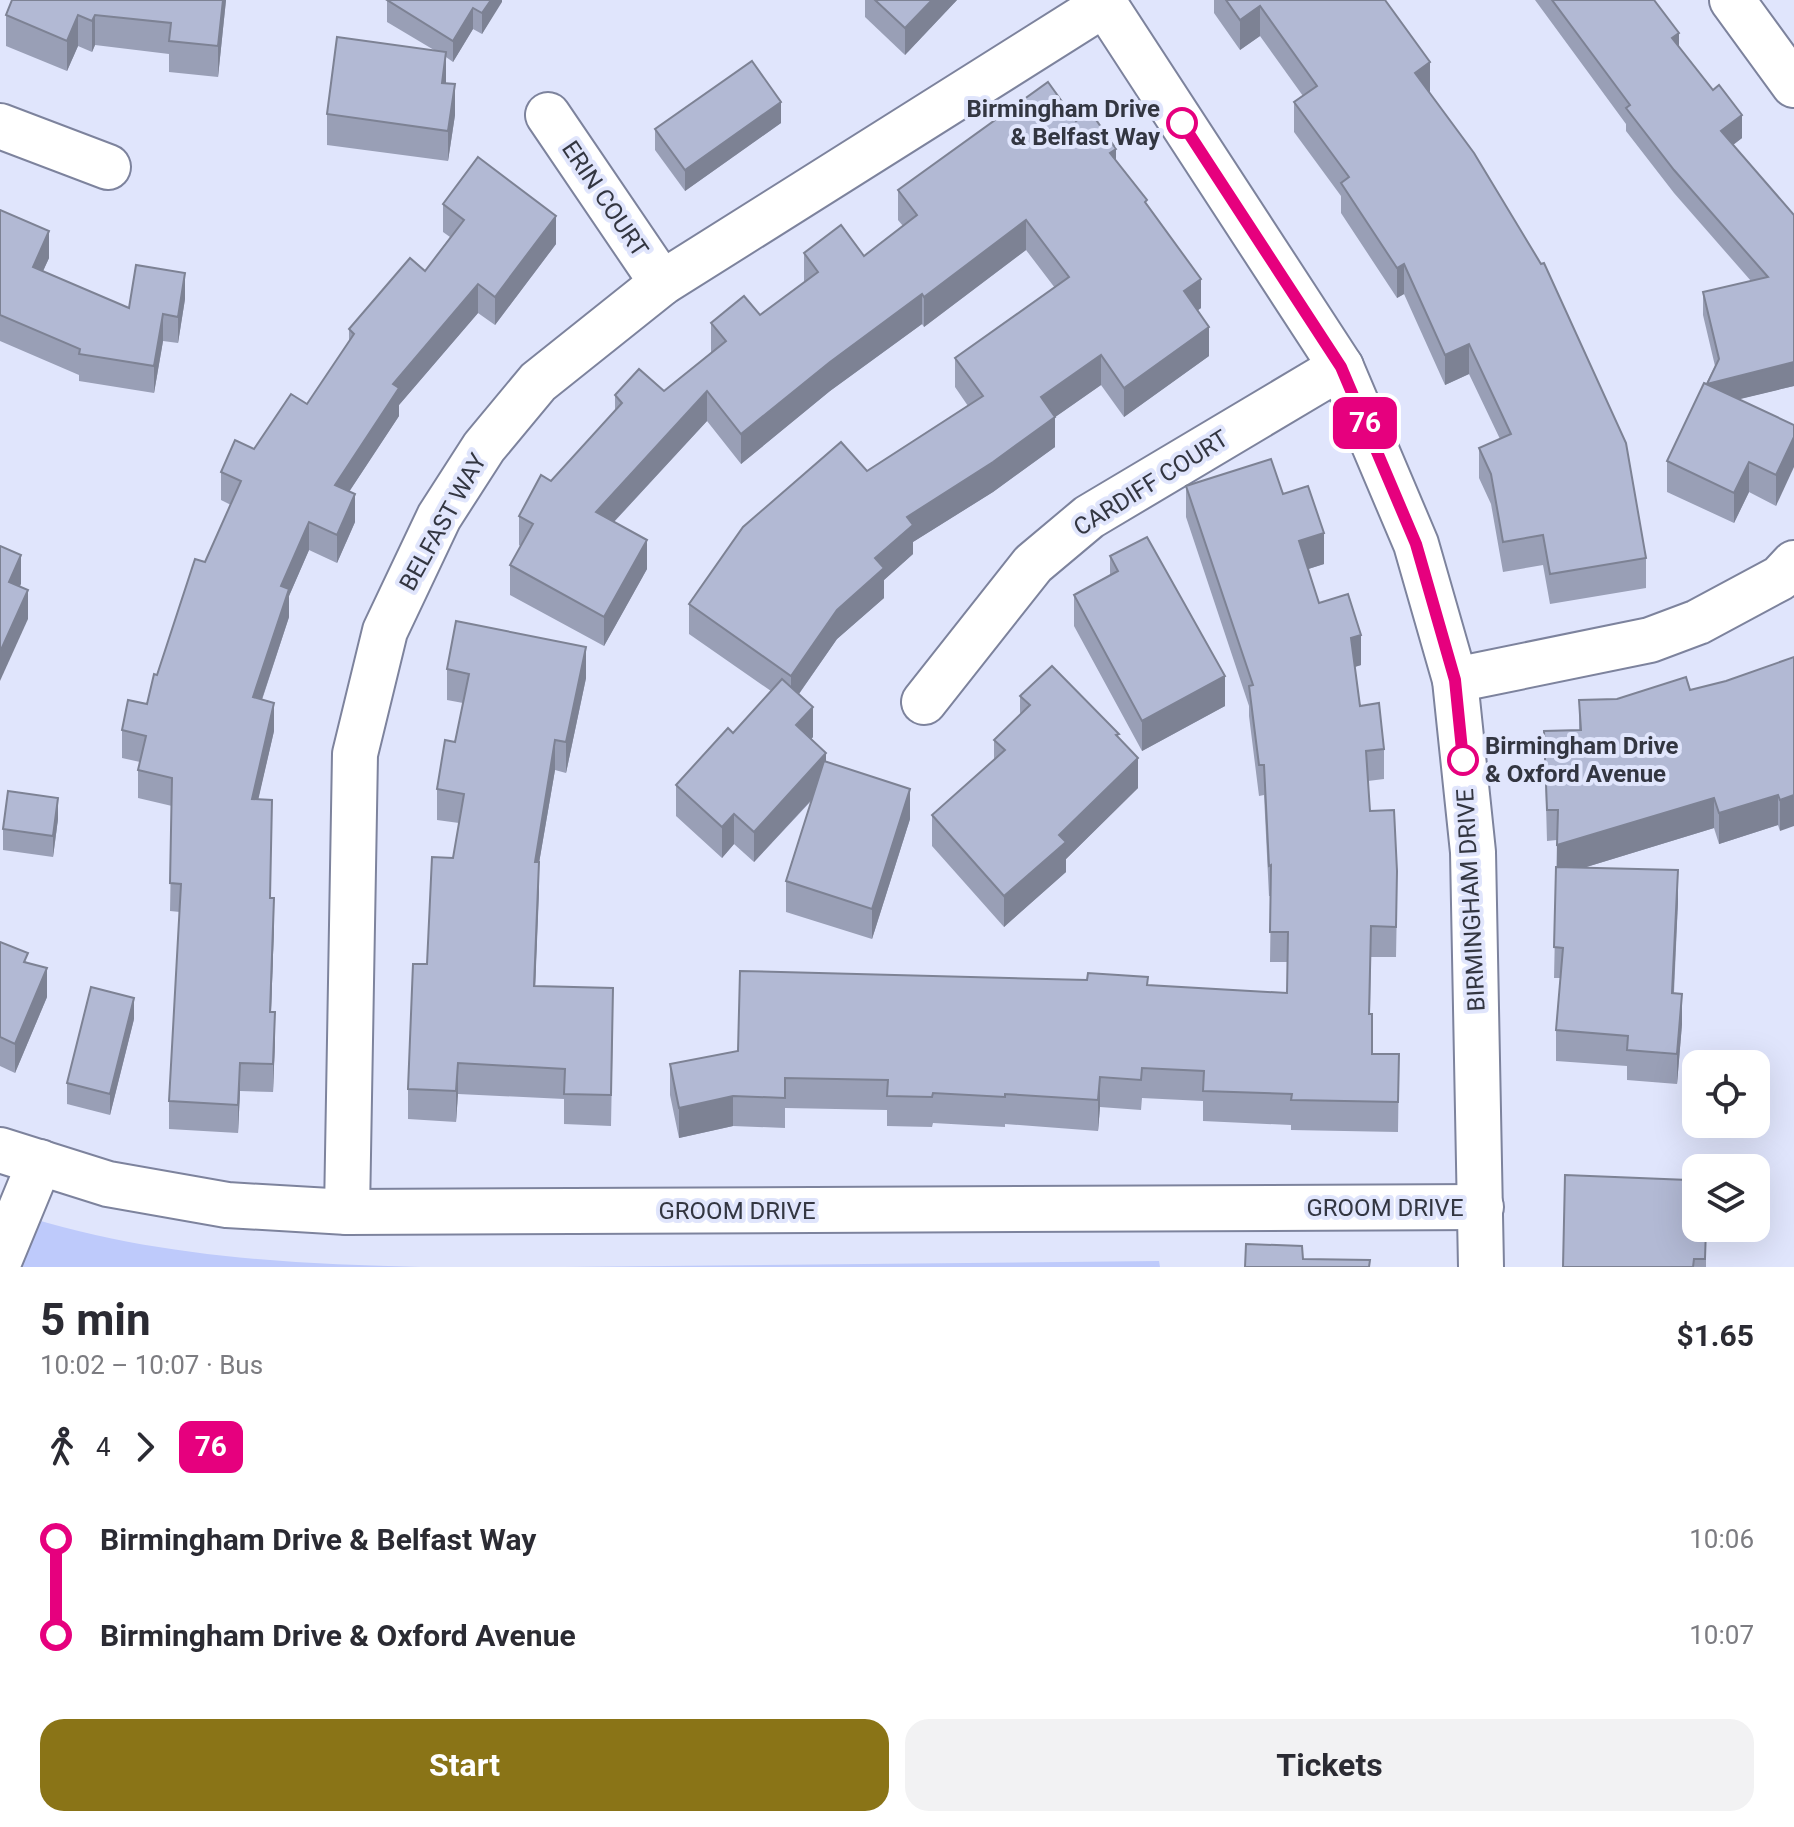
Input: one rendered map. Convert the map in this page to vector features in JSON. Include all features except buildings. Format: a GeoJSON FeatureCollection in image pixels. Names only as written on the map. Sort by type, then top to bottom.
{"type":"FeatureCollection","features":[{"type":"Feature","properties":{"kind":"street"},"geometry":{"type":"LineString","coordinates":[[1732,0],[1794,85]]}},
{"type":"Feature","properties":{"kind":"street","name":"BELFAST WAY"},"geometry":{"type":"LineString","coordinates":[[347,1212],[355,754],[385,631],[439,517],[484,447],[538,382],[662,283],[1104,2]]}},
{"type":"Feature","properties":{"kind":"street","name":"BIRMINGHAM DRIVE"},"geometry":{"type":"LineString","coordinates":[[1104,2],[1341,367],[1416,544],[1455,680],[1473,852],[1481,1267]]}},
{"type":"Feature","properties":{"kind":"street","name":"ERIN COURT"},"geometry":{"type":"LineString","coordinates":[[548,115],[662,283]]}},
{"type":"Feature","properties":{"kind":"street"},"geometry":{"type":"LineString","coordinates":[[0,126],[108,167]]}},
{"type":"Feature","properties":{"kind":"street","name":"CARDIFF COURT"},"geometry":{"type":"LineString","coordinates":[[924,702],[1033,564],[1089,517],[1341,367]]}},
{"type":"Feature","properties":{"kind":"street"},"geometry":{"type":"LineString","coordinates":[[1455,680],[1650,640],[1698,622],[1780,578],[1794,563]]}},
{"type":"Feature","properties":{"kind":"street"},"geometry":{"type":"LineString","coordinates":[[0,1259],[20,1156]]}},
{"type":"Feature","properties":{"kind":"street","name":"GROOM DRIVE"},"geometry":{"type":"LineString","coordinates":[[20,1156],[108,1184],[227,1205],[347,1212],[1481,1207]]}},
{"type":"Feature","properties":{"kind":"shaded area"},"geometry":{"type":"Polygon","coordinates":[[[0,1208],[51,1224],[155,1247],[314,1263],[421,1267],[0,1267],[0,1208]]]}},
{"type":"Feature","properties":{"kind":"shaded area"},"geometry":{"type":"Polygon","coordinates":[[[1159,1261],[1160,1267],[565,1267],[1159,1261]]]}},
{"type":"Feature","properties":{"kind":"bus line","name":"76"},"geometry":{"type":"LineString","coordinates":[[1182,123],[1341,367],[1416,544],[1455,680],[1463,760]]}},
{"type":"Feature","properties":{"kind":"place","name":"Birmingham Drive & Belfast Way"},"geometry":{"type":"Point","coordinates":[1182,123]}},
{"type":"Feature","properties":{"kind":"place","name":"Birmingham Drive & Oxford Avenue"},"geometry":{"type":"Point","coordinates":[1463,760]}}]}
